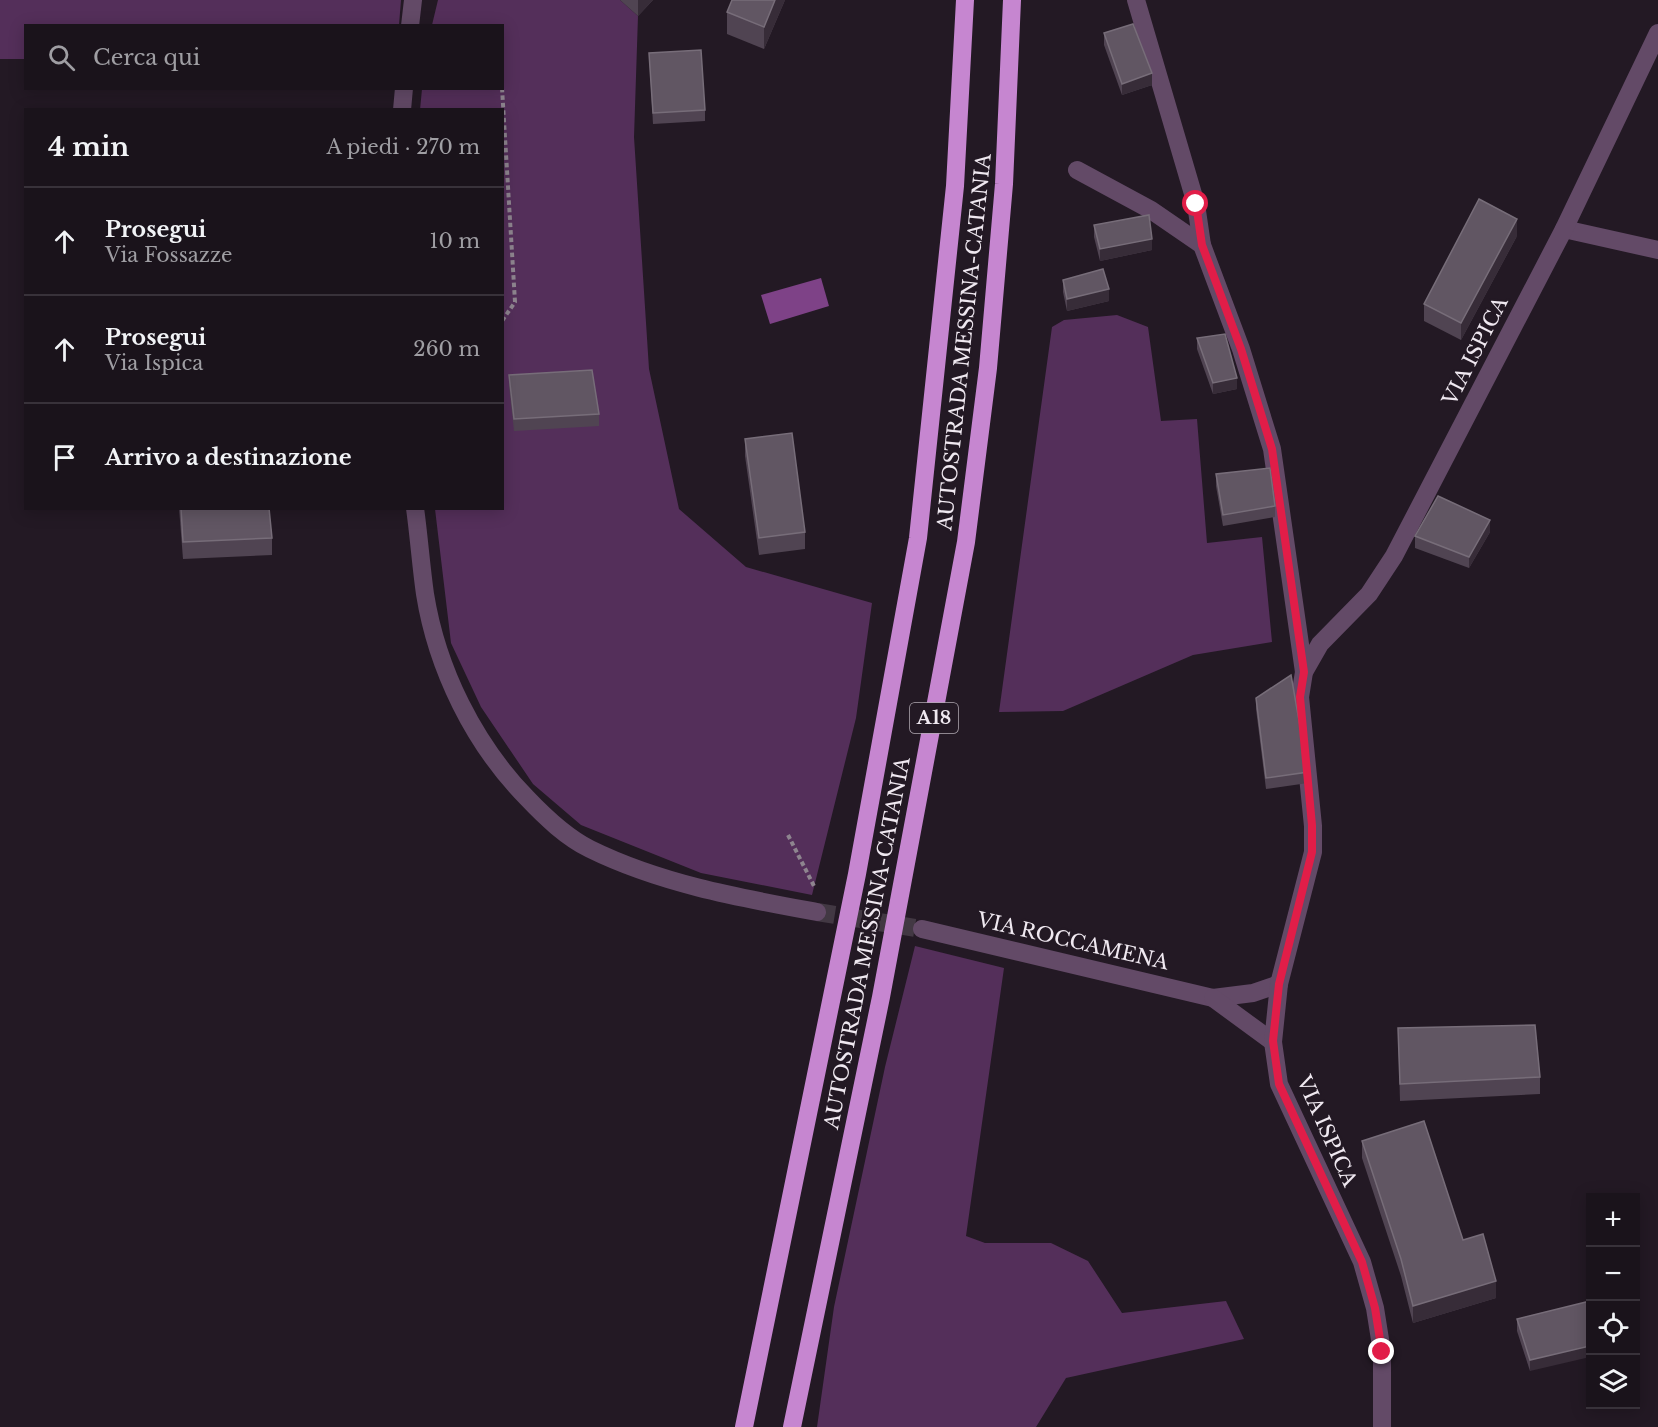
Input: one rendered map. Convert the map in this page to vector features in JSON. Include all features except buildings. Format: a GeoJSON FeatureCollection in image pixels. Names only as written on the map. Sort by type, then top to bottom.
{"type":"FeatureCollection","features":[{"type":"Feature","properties":{"kind":"highway","name":"AUTOSTRADA MESSINA-CATANIA"},"geometry":{"type":"LineString","coordinates":[[744,1427],[857,874],[918,538],[955,186],[965,0]]}},
{"type":"Feature","properties":{"kind":"highway","name":"AUTOSTRADA MESSINA-CATANIA"},"geometry":{"type":"LineString","coordinates":[[792,1427],[881,997],[966,542],[988,368],[1004,184],[1012,0]]}},
{"type":"Feature","properties":{"kind":"street"},"geometry":{"type":"LineString","coordinates":[[411,24],[413,0]]}},
{"type":"Feature","properties":{"kind":"street","name":"VIA ISPICA"},"geometry":{"type":"LineString","coordinates":[[1136,0],[1196,204],[1202,245],[1241,349],[1272,449],[1304,672],[1300,697],[1312,825],[1312,852],[1279,984],[1273,1041],[1279,1084],[1362,1262],[1375,1308],[1382,1352],[1382,1427]]}},
{"type":"Feature","properties":{"kind":"street","name":"VIA ISPICA"},"geometry":{"type":"LineString","coordinates":[[1304,672],[1320,644],[1369,594],[1394,556],[1564,229],[1658,33]]}},
{"type":"Feature","properties":{"kind":"street"},"geometry":{"type":"LineString","coordinates":[[402,108],[404,90]]}},
{"type":"Feature","properties":{"kind":"street"},"geometry":{"type":"LineString","coordinates":[[1077,170],[1152,210],[1202,245]]}},
{"type":"Feature","properties":{"kind":"street"},"geometry":{"type":"LineString","coordinates":[[1564,229],[1658,250]]}},
{"type":"Feature","properties":{"kind":"street"},"geometry":{"type":"LineString","coordinates":[[415,510],[426,596],[444,662],[472,728],[507,778],[551,823],[589,848],[639,870],[736,897],[817,912]]}},
{"type":"Feature","properties":{"kind":"street","name":"VIA ROCCAMENA"},"geometry":{"type":"LineString","coordinates":[[922,929],[1213,998]]}},
{"type":"Feature","properties":{"kind":"street"},"geometry":{"type":"LineString","coordinates":[[1213,998],[1253,993],[1279,984]]}},
{"type":"Feature","properties":{"kind":"street"},"geometry":{"type":"LineString","coordinates":[[1213,998],[1273,1041]]}},
{"type":"Feature","properties":{"kind":"path"},"geometry":{"type":"LineString","coordinates":[[502,90],[503,108]]}},
{"type":"Feature","properties":{"kind":"path"},"geometry":{"type":"LineString","coordinates":[[504,121],[515,302],[504,318]]}},
{"type":"Feature","properties":{"kind":"path"},"geometry":{"type":"LineString","coordinates":[[788,836],[814,883],[817,912]]}},
{"type":"Feature","properties":{"kind":"shaded area"},"geometry":{"type":"Polygon","coordinates":[[[0,0],[401,0],[399,24],[24,24],[24,59],[0,59],[0,0]]]}},
{"type":"Feature","properties":{"kind":"shaded area"},"geometry":{"type":"Polygon","coordinates":[[[438,0],[620,0],[638,16],[634,137],[649,369],[679,509],[746,567],[872,603],[856,718],[812,895],[701,873],[581,825],[533,784],[481,707],[451,643],[435,510],[504,510],[504,108],[420,108],[422,90],[504,90],[504,24],[432,24],[438,0]]]}},
{"type":"Feature","properties":{"kind":"shaded area"},"geometry":{"type":"Polygon","coordinates":[[[821,278],[829,306],[770,324],[761,295],[821,278]]]}},
{"type":"Feature","properties":{"kind":"shaded area"},"geometry":{"type":"Polygon","coordinates":[[[1117,315],[1148,327],[1161,421],[1197,419],[1207,543],[1262,537],[1272,642],[1193,655],[1063,711],[999,712],[1052,327],[1064,320],[1117,315]]]}},
{"type":"Feature","properties":{"kind":"shaded area"},"geometry":{"type":"Polygon","coordinates":[[[915,946],[1004,968],[966,1236],[985,1243],[1051,1243],[1088,1261],[1122,1313],[1226,1301],[1244,1339],[1066,1378],[1036,1427],[817,1427],[834,1307],[885,1067],[915,946]]]}},
{"type":"Feature","properties":{"kind":"tunnel"},"geometry":{"type":"LineString","coordinates":[[817,912],[922,929]]}},
{"type":"Feature","properties":{"kind":"route"},"geometry":{"type":"LineString","coordinates":[[1196,204],[1202,245],[1241,349],[1272,449],[1304,672],[1300,697],[1312,825],[1312,852],[1279,984],[1273,1041],[1279,1084],[1362,1262],[1375,1308],[1382,1352]]}}]}
